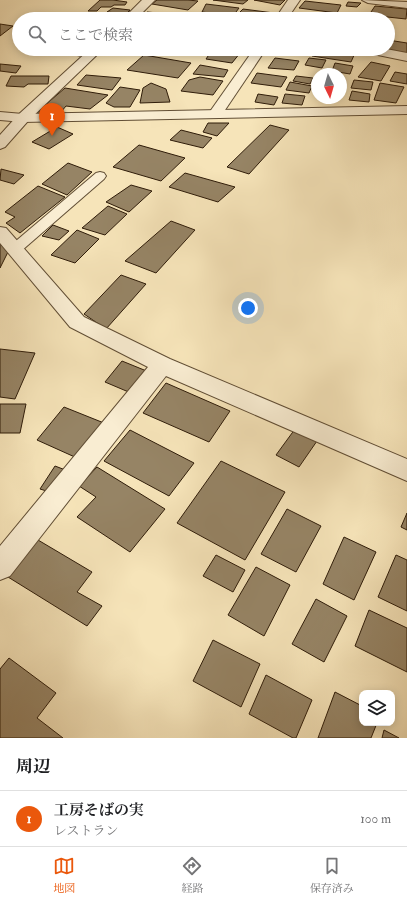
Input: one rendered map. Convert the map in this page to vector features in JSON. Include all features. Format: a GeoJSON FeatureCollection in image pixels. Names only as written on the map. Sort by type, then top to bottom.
{"type":"FeatureCollection","features":[{"type":"Feature","properties":{"kind":"street"},"geometry":{"type":"LineString","coordinates":[[136,12],[149,0]]}},
{"type":"Feature","properties":{"kind":"street"},"geometry":{"type":"LineString","coordinates":[[286,12],[294,0]]}},
{"type":"Feature","properties":{"kind":"street"},"geometry":{"type":"LineString","coordinates":[[368,0],[407,5]]}},
{"type":"Feature","properties":{"kind":"street"},"geometry":{"type":"LineString","coordinates":[[395,55],[407,57]]}},
{"type":"Feature","properties":{"kind":"street"},"geometry":{"type":"LineString","coordinates":[[0,144],[23,118],[89,56]]}},
{"type":"Feature","properties":{"kind":"street"},"geometry":{"type":"LineString","coordinates":[[216,113],[255,56]]}},
{"type":"Feature","properties":{"kind":"street"},"geometry":{"type":"LineString","coordinates":[[0,116],[23,118],[407,110]]}},
{"type":"Feature","properties":{"kind":"street"},"geometry":{"type":"LineString","coordinates":[[0,232],[76,322],[162,365],[407,470]]}},
{"type":"Feature","properties":{"kind":"street"},"geometry":{"type":"LineString","coordinates":[[0,567],[162,365]]}},
{"type":"Feature","properties":{"kind":"lane"},"geometry":{"type":"LineString","coordinates":[[15,249],[100,176]]}},
{"type":"Feature","properties":{"kind":"building"},"geometry":{"type":"Polygon","coordinates":[[[100,0],[127,2],[125,5],[101,7],[97,11],[88,11],[100,0]]]}},
{"type":"Feature","properties":{"kind":"building"},"geometry":{"type":"Polygon","coordinates":[[[157,0],[198,1],[188,10],[152,4],[157,0]]]}},
{"type":"Feature","properties":{"kind":"building"},"geometry":{"type":"Polygon","coordinates":[[[213,0],[248,0],[243,4],[213,0]]]}},
{"type":"Feature","properties":{"kind":"building"},"geometry":{"type":"Polygon","coordinates":[[[254,0],[285,0],[280,5],[254,0]]]}},
{"type":"Feature","properties":{"kind":"building"},"geometry":{"type":"Polygon","coordinates":[[[305,1],[341,5],[338,12],[299,8],[305,1]]]}},
{"type":"Feature","properties":{"kind":"building"},"geometry":{"type":"Polygon","coordinates":[[[348,2],[361,3],[357,7],[346,6],[348,2]]]}},
{"type":"Feature","properties":{"kind":"building"},"geometry":{"type":"Polygon","coordinates":[[[206,4],[239,8],[236,12],[202,12],[206,4]]]}},
{"type":"Feature","properties":{"kind":"building"},"geometry":{"type":"Polygon","coordinates":[[[375,6],[407,9],[406,19],[395,18],[395,12],[371,12],[375,6]]]}},
{"type":"Feature","properties":{"kind":"building"},"geometry":{"type":"Polygon","coordinates":[[[113,8],[130,10],[128,12],[107,12],[113,8]]]}},
{"type":"Feature","properties":{"kind":"building"},"geometry":{"type":"Polygon","coordinates":[[[243,9],[266,12],[240,12],[243,9]]]}},
{"type":"Feature","properties":{"kind":"building"},"geometry":{"type":"Polygon","coordinates":[[[0,24],[12,26],[12,27],[0,36],[0,24]]]}},
{"type":"Feature","properties":{"kind":"building"},"geometry":{"type":"Polygon","coordinates":[[[395,41],[407,43],[407,53],[395,51],[395,41]]]}},
{"type":"Feature","properties":{"kind":"building"},"geometry":{"type":"Polygon","coordinates":[[[143,56],[191,63],[178,78],[127,70],[143,56]]]}},
{"type":"Feature","properties":{"kind":"building"},"geometry":{"type":"Polygon","coordinates":[[[208,56],[238,56],[232,63],[206,59],[208,56]]]}},
{"type":"Feature","properties":{"kind":"building"},"geometry":{"type":"Polygon","coordinates":[[[312,56],[354,56],[351,62],[312,56]]]}},
{"type":"Feature","properties":{"kind":"building"},"geometry":{"type":"Polygon","coordinates":[[[275,58],[299,61],[294,70],[268,68],[275,58]]]}},
{"type":"Feature","properties":{"kind":"building"},"geometry":{"type":"Polygon","coordinates":[[[309,58],[326,60],[322,68],[305,65],[309,58]]]}},
{"type":"Feature","properties":{"kind":"building"},"geometry":{"type":"Polygon","coordinates":[[[371,62],[390,66],[381,81],[358,77],[371,62]]]}},
{"type":"Feature","properties":{"kind":"building"},"geometry":{"type":"Polygon","coordinates":[[[335,63],[353,66],[350,74],[347,74],[347,68],[333,68],[335,63]]]}},
{"type":"Feature","properties":{"kind":"building"},"geometry":{"type":"Polygon","coordinates":[[[0,64],[21,66],[16,73],[0,71],[0,64]]]}},
{"type":"Feature","properties":{"kind":"building"},"geometry":{"type":"Polygon","coordinates":[[[200,65],[228,70],[224,77],[193,74],[200,65]]]}},
{"type":"Feature","properties":{"kind":"building"},"geometry":{"type":"Polygon","coordinates":[[[395,72],[407,74],[407,84],[390,81],[395,72]]]}},
{"type":"Feature","properties":{"kind":"building"},"geometry":{"type":"Polygon","coordinates":[[[257,73],[287,77],[281,87],[251,83],[257,73]]]}},
{"type":"Feature","properties":{"kind":"building"},"geometry":{"type":"Polygon","coordinates":[[[86,75],[121,78],[112,90],[77,85],[86,75]]]}},
{"type":"Feature","properties":{"kind":"building"},"geometry":{"type":"Polygon","coordinates":[[[11,76],[49,76],[48,84],[28,84],[24,87],[6,86],[11,76]]]}},
{"type":"Feature","properties":{"kind":"building"},"geometry":{"type":"Polygon","coordinates":[[[296,76],[311,78],[310,84],[293,81],[296,76]]]}},
{"type":"Feature","properties":{"kind":"building"},"geometry":{"type":"Polygon","coordinates":[[[200,77],[223,81],[213,95],[181,91],[189,80],[200,77]]]}},
{"type":"Feature","properties":{"kind":"building"},"geometry":{"type":"Polygon","coordinates":[[[354,80],[373,82],[371,90],[351,88],[354,80]]]}},
{"type":"Feature","properties":{"kind":"building"},"geometry":{"type":"Polygon","coordinates":[[[290,82],[311,86],[309,93],[286,90],[290,82]]]}},
{"type":"Feature","properties":{"kind":"building"},"geometry":{"type":"Polygon","coordinates":[[[151,83],[166,89],[170,102],[140,103],[143,88],[151,83]]]}},
{"type":"Feature","properties":{"kind":"building"},"geometry":{"type":"Polygon","coordinates":[[[380,83],[404,87],[396,103],[374,100],[380,83]]]}},
{"type":"Feature","properties":{"kind":"building"},"geometry":{"type":"Polygon","coordinates":[[[120,87],[140,90],[130,107],[114,107],[106,103],[120,87]]]}},
{"type":"Feature","properties":{"kind":"building"},"geometry":{"type":"Polygon","coordinates":[[[65,88],[108,95],[90,109],[66,106],[61,112],[37,112],[65,88]]]}},
{"type":"Feature","properties":{"kind":"building"},"geometry":{"type":"Polygon","coordinates":[[[352,91],[370,94],[369,102],[349,100],[352,91]]]}},
{"type":"Feature","properties":{"kind":"building"},"geometry":{"type":"Polygon","coordinates":[[[258,94],[278,97],[274,105],[255,102],[258,94]]]}},
{"type":"Feature","properties":{"kind":"building"},"geometry":{"type":"Polygon","coordinates":[[[285,94],[305,96],[302,105],[282,103],[285,94]]]}},
{"type":"Feature","properties":{"kind":"building"},"geometry":{"type":"Polygon","coordinates":[[[208,123],[229,123],[217,136],[203,132],[208,123]]]}},
{"type":"Feature","properties":{"kind":"building"},"geometry":{"type":"Polygon","coordinates":[[[270,125],[289,130],[249,174],[227,167],[270,125]]]}},
{"type":"Feature","properties":{"kind":"building"},"geometry":{"type":"Polygon","coordinates":[[[57,127],[73,134],[49,149],[32,142],[57,127]]]}},
{"type":"Feature","properties":{"kind":"building"},"geometry":{"type":"Polygon","coordinates":[[[181,130],[212,138],[203,148],[170,140],[181,130]]]}},
{"type":"Feature","properties":{"kind":"building"},"geometry":{"type":"Polygon","coordinates":[[[139,145],[185,158],[161,181],[113,167],[139,145]]]}},
{"type":"Feature","properties":{"kind":"building"},"geometry":{"type":"Polygon","coordinates":[[[68,163],[92,172],[67,195],[42,184],[68,163]]]}},
{"type":"Feature","properties":{"kind":"building"},"geometry":{"type":"Polygon","coordinates":[[[1,169],[24,175],[14,184],[0,180],[1,169]]]}},
{"type":"Feature","properties":{"kind":"building"},"geometry":{"type":"Polygon","coordinates":[[[185,173],[235,187],[218,202],[169,187],[185,173]]]}},
{"type":"Feature","properties":{"kind":"building"},"geometry":{"type":"Polygon","coordinates":[[[131,185],[152,191],[129,212],[106,202],[131,185]]]}},
{"type":"Feature","properties":{"kind":"building"},"geometry":{"type":"Polygon","coordinates":[[[38,186],[65,197],[20,233],[6,223],[15,217],[5,212],[38,186]]]}},
{"type":"Feature","properties":{"kind":"building"},"geometry":{"type":"Polygon","coordinates":[[[108,206],[127,214],[105,235],[82,228],[108,206]]]}},
{"type":"Feature","properties":{"kind":"building"},"geometry":{"type":"Polygon","coordinates":[[[171,221],[195,230],[156,273],[125,261],[171,221]]]}},
{"type":"Feature","properties":{"kind":"building"},"geometry":{"type":"Polygon","coordinates":[[[53,225],[69,231],[59,240],[42,236],[53,225]]]}},
{"type":"Feature","properties":{"kind":"building"},"geometry":{"type":"Polygon","coordinates":[[[77,230],[99,239],[75,263],[51,255],[77,230]]]}},
{"type":"Feature","properties":{"kind":"building"},"geometry":{"type":"Polygon","coordinates":[[[0,235],[10,248],[0,268],[0,235]]]}},
{"type":"Feature","properties":{"kind":"building"},"geometry":{"type":"Polygon","coordinates":[[[121,275],[146,284],[106,329],[84,314],[121,275]]]}},
{"type":"Feature","properties":{"kind":"building"},"geometry":{"type":"Polygon","coordinates":[[[0,349],[35,353],[15,399],[0,397],[0,349]]]}},
{"type":"Feature","properties":{"kind":"building"},"geometry":{"type":"Polygon","coordinates":[[[122,361],[149,372],[131,393],[105,382],[122,361]]]}},
{"type":"Feature","properties":{"kind":"building"},"geometry":{"type":"Polygon","coordinates":[[[166,383],[230,411],[209,442],[143,413],[166,383]]]}},
{"type":"Feature","properties":{"kind":"building"},"geometry":{"type":"Polygon","coordinates":[[[0,404],[26,404],[20,433],[0,433],[0,404]]]}},
{"type":"Feature","properties":{"kind":"building"},"geometry":{"type":"Polygon","coordinates":[[[64,407],[104,423],[77,458],[37,440],[64,407]]]}},
{"type":"Feature","properties":{"kind":"building"},"geometry":{"type":"Polygon","coordinates":[[[295,429],[317,441],[299,467],[276,455],[295,429]]]}},
{"type":"Feature","properties":{"kind":"building"},"geometry":{"type":"Polygon","coordinates":[[[130,430],[194,463],[169,496],[104,461],[130,430]]]}},
{"type":"Feature","properties":{"kind":"building"},"geometry":{"type":"Polygon","coordinates":[[[221,461],[285,492],[245,560],[177,523],[221,461]]]}},
{"type":"Feature","properties":{"kind":"building"},"geometry":{"type":"Polygon","coordinates":[[[55,466],[68,471],[53,493],[40,489],[55,466]]]}},
{"type":"Feature","properties":{"kind":"building"},"geometry":{"type":"Polygon","coordinates":[[[97,467],[165,509],[130,552],[77,517],[96,497],[79,486],[97,467]]]}},
{"type":"Feature","properties":{"kind":"building"},"geometry":{"type":"Polygon","coordinates":[[[287,509],[321,526],[296,572],[261,554],[287,509]]]}},
{"type":"Feature","properties":{"kind":"building"},"geometry":{"type":"Polygon","coordinates":[[[407,513],[407,530],[401,527],[407,513]]]}},
{"type":"Feature","properties":{"kind":"building"},"geometry":{"type":"Polygon","coordinates":[[[344,537],[376,552],[354,600],[323,584],[344,537]]]}},
{"type":"Feature","properties":{"kind":"building"},"geometry":{"type":"Polygon","coordinates":[[[38,540],[92,572],[77,592],[102,606],[87,626],[8,577],[38,540]]]}},
{"type":"Feature","properties":{"kind":"building"},"geometry":{"type":"Polygon","coordinates":[[[216,555],[245,570],[233,592],[203,576],[216,555]]]}},
{"type":"Feature","properties":{"kind":"building"},"geometry":{"type":"Polygon","coordinates":[[[396,555],[407,560],[407,611],[378,597],[396,555]]]}},
{"type":"Feature","properties":{"kind":"building"},"geometry":{"type":"Polygon","coordinates":[[[256,567],[290,585],[264,636],[228,615],[256,567]]]}},
{"type":"Feature","properties":{"kind":"building"},"geometry":{"type":"Polygon","coordinates":[[[316,599],[347,616],[324,662],[292,644],[316,599]]]}},
{"type":"Feature","properties":{"kind":"building"},"geometry":{"type":"Polygon","coordinates":[[[369,610],[407,628],[407,672],[355,646],[369,610]]]}},
{"type":"Feature","properties":{"kind":"building"},"geometry":{"type":"Polygon","coordinates":[[[213,640],[260,664],[241,707],[193,681],[213,640]]]}},
{"type":"Feature","properties":{"kind":"building"},"geometry":{"type":"Polygon","coordinates":[[[9,658],[56,693],[37,718],[63,738],[0,738],[0,669],[9,658]]]}},
{"type":"Feature","properties":{"kind":"building"},"geometry":{"type":"Polygon","coordinates":[[[266,675],[312,700],[296,738],[293,738],[249,714],[266,675]]]}},
{"type":"Feature","properties":{"kind":"building"},"geometry":{"type":"Polygon","coordinates":[[[335,692],[359,704],[359,726],[376,726],[371,738],[318,738],[335,692]]]}},
{"type":"Feature","properties":{"kind":"building"},"geometry":{"type":"Polygon","coordinates":[[[384,730],[399,738],[382,738],[384,730]]]}},
{"type":"Feature","properties":{"kind":"place","name":"工房そばの実"},"geometry":{"type":"Point","coordinates":[52,136]}}]}
